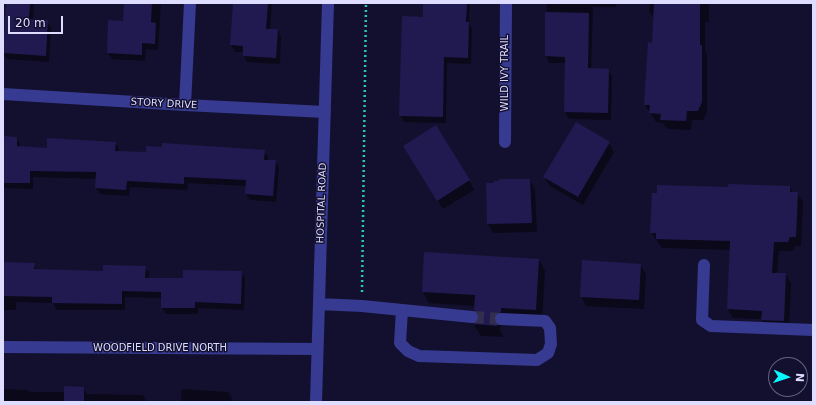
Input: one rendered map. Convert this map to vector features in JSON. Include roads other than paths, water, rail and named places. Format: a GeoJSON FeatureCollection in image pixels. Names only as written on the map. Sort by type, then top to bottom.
{"type":"FeatureCollection","features":[{"type":"Feature","properties":{"kind":"street"},"geometry":{"type":"LineString","coordinates":[[186,105],[190,3]]}},
{"type":"Feature","properties":{"kind":"street","name":"HOSPITAL ROAD"},"geometry":{"type":"LineString","coordinates":[[316,402],[328,3]]}},
{"type":"Feature","properties":{"kind":"street","name":"WILD IVY TRAIL"},"geometry":{"type":"LineString","coordinates":[[505,142],[506,3]]}},
{"type":"Feature","properties":{"kind":"street","name":"STORY DRIVE"},"geometry":{"type":"LineString","coordinates":[[3,94],[325,112]]}},
{"type":"Feature","properties":{"kind":"street"},"geometry":{"type":"LineString","coordinates":[[704,265],[702,320],[711,326],[813,330]]}},
{"type":"Feature","properties":{"kind":"street"},"geometry":{"type":"LineString","coordinates":[[319,304],[362,306],[472,317]]}},
{"type":"Feature","properties":{"kind":"street"},"geometry":{"type":"LineString","coordinates":[[402,310],[400,344],[408,351],[419,356],[537,360],[548,353],[550,344],[550,328],[545,322],[501,319]]}},
{"type":"Feature","properties":{"kind":"street","name":"WOODFIELD DRIVE NORTH"},"geometry":{"type":"LineString","coordinates":[[3,347],[317,349]]}},
{"type":"Feature","properties":{"kind":"tunnel"},"geometry":{"type":"LineString","coordinates":[[472,317],[501,319]]}}]}
